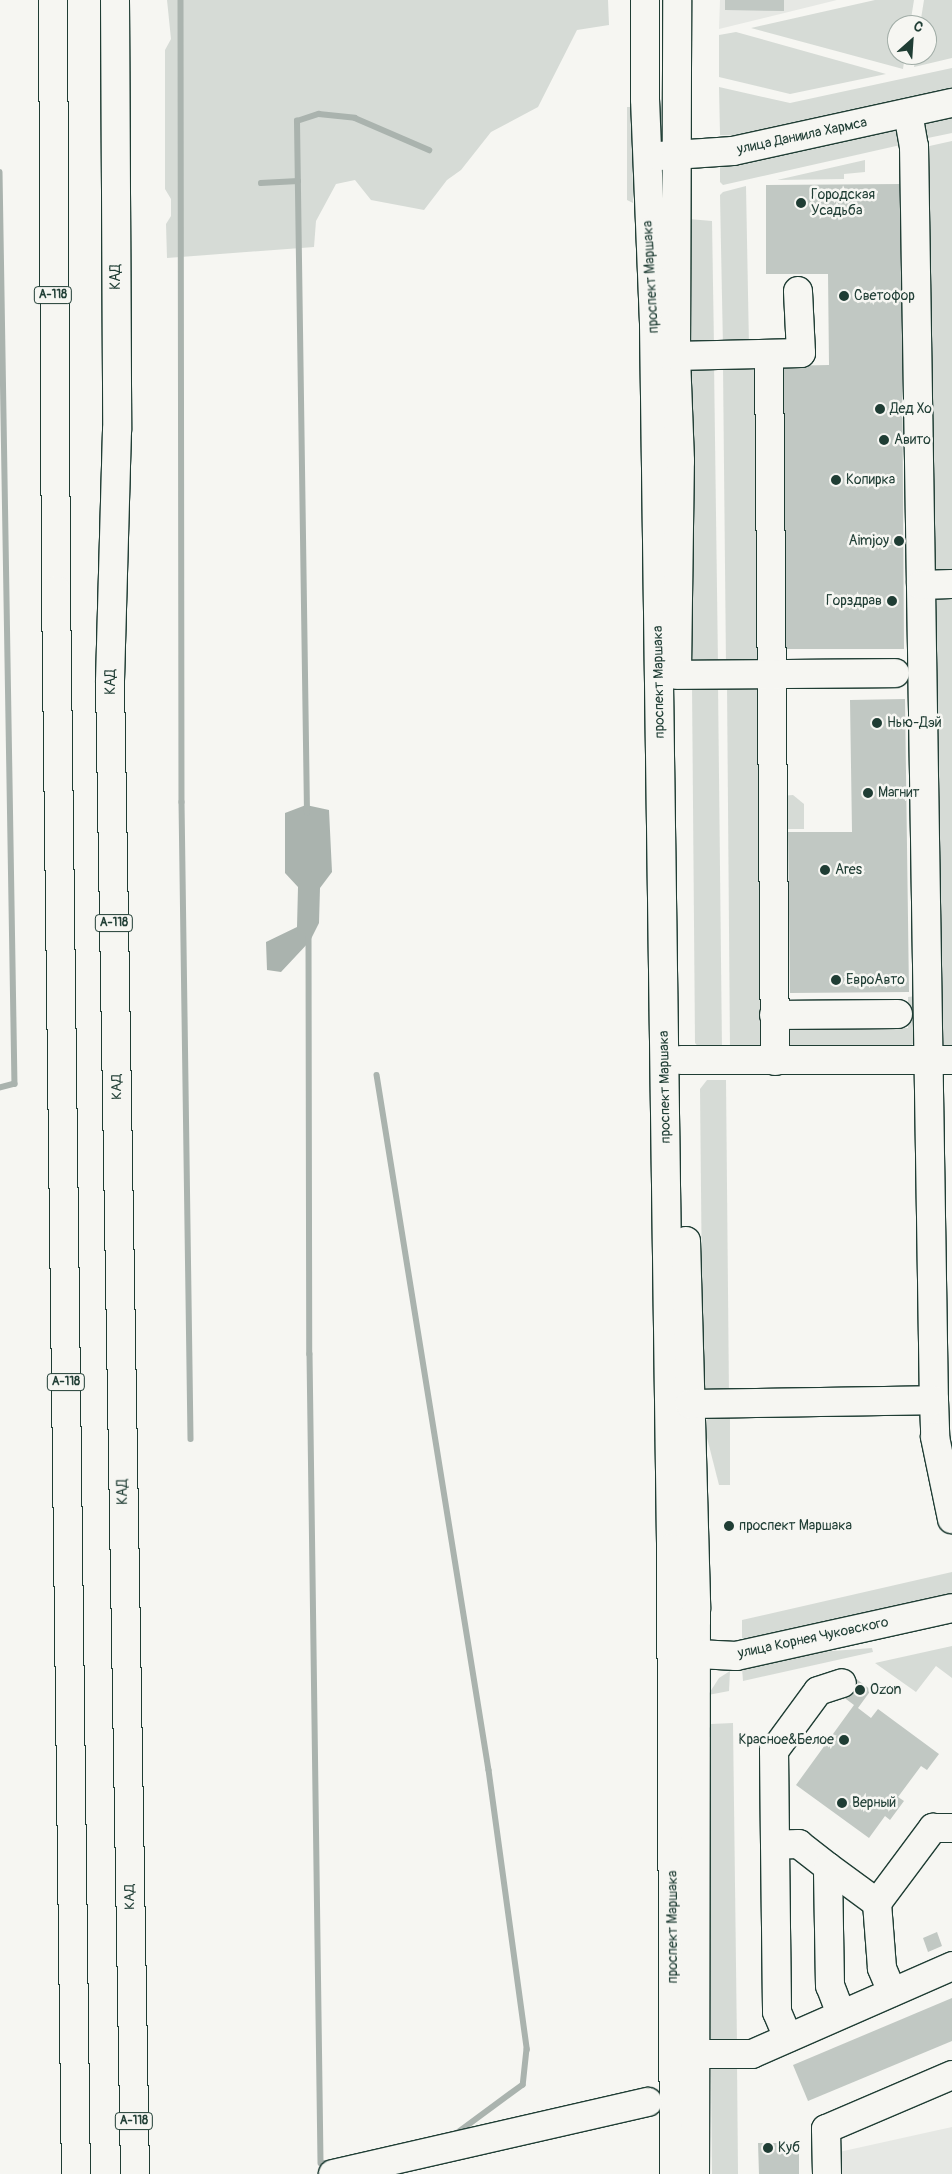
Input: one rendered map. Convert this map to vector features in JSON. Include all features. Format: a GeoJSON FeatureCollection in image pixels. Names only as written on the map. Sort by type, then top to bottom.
{"type":"FeatureCollection","features":[{"type":"Feature","properties":{"kind":"main road","name":"А-118"},"geometry":{"type":"LineString","coordinates":[[53,0],[55,560],[76,2174]]}},
{"type":"Feature","properties":{"kind":"main road","name":"КАД"},"geometry":{"type":"LineString","coordinates":[[115,0],[117,430],[110,682],[135,2174]]}},
{"type":"Feature","properties":{"kind":"main road","name":"проспект Маршака"},"geometry":{"type":"LineString","coordinates":[[645,0],[645,99],[650,157],[684,1653]]}},
{"type":"Feature","properties":{"kind":"main road","name":"проспект Маршака"},"geometry":{"type":"LineString","coordinates":[[674,2174],[683,2054],[684,1653],[690,1404],[681,1060],[677,675],[680,461],[676,356],[677,0]]}},
{"type":"Feature","properties":{"kind":"main road","name":"улица Даниила Хармса"},"geometry":{"type":"LineString","coordinates":[[650,157],[733,151],[952,103]]}},
{"type":"Feature","properties":{"kind":"main road"},"geometry":{"type":"LineString","coordinates":[[908,113],[914,146],[922,585],[939,1061],[935,1437],[952,1519]]}},
{"type":"Feature","properties":{"kind":"main road"},"geometry":{"type":"LineString","coordinates":[[676,356],[801,353],[798,291]]}},
{"type":"Feature","properties":{"kind":"main road"},"geometry":{"type":"LineString","coordinates":[[769,354],[773,770],[770,793],[775,1061]]}},
{"type":"Feature","properties":{"kind":"main road"},"geometry":{"type":"LineString","coordinates":[[922,585],[952,584]]}},
{"type":"Feature","properties":{"kind":"main road"},"geometry":{"type":"LineString","coordinates":[[677,675],[895,673]]}},
{"type":"Feature","properties":{"kind":"main road"},"geometry":{"type":"LineString","coordinates":[[774,1015],[898,1014]]}},
{"type":"Feature","properties":{"kind":"main road"},"geometry":{"type":"LineString","coordinates":[[681,1060],[939,1061]]}},
{"type":"Feature","properties":{"kind":"main road"},"geometry":{"type":"LineString","coordinates":[[690,1404],[934,1400]]}},
{"type":"Feature","properties":{"kind":"main road","name":"улица Корнея Чуковского"},"geometry":{"type":"LineString","coordinates":[[684,1653],[736,1656],[952,1608]]}},
{"type":"Feature","properties":{"kind":"main road"},"geometry":{"type":"LineString","coordinates":[[788,2038],[777,2012],[774,1751],[818,1691],[842,1683]]}},
{"type":"Feature","properties":{"kind":"main road"},"geometry":{"type":"LineString","coordinates":[[892,1992],[882,1968],[877,1903],[933,1828],[952,1828]]}},
{"type":"Feature","properties":{"kind":"main road"},"geometry":{"type":"LineString","coordinates":[[775,1845],[799,1844],[877,1903]]}},
{"type":"Feature","properties":{"kind":"main road"},"geometry":{"type":"LineString","coordinates":[[828,1867],[830,1986],[841,2014]]}},
{"type":"Feature","properties":{"kind":"main road"},"geometry":{"type":"LineString","coordinates":[[683,2054],[752,2054],[952,1966]]}},
{"type":"Feature","properties":{"kind":"main road","name":"проспект Маршака"},"geometry":{"type":"LineString","coordinates":[[683,2054],[695,2174]]}},
{"type":"Feature","properties":{"kind":"main road"},"geometry":{"type":"LineString","coordinates":[[827,2174],[826,2129],[952,2074]]}},
{"type":"Feature","properties":{"kind":"main road"},"geometry":{"type":"LineString","coordinates":[[332,2174],[648,2102]]}},
{"type":"Feature","properties":{"kind":"shaded area"},"geometry":{"type":"Polygon","coordinates":[[[167,0],[608,0],[609,25],[577,30],[538,107],[491,132],[461,170],[447,180],[424,210],[371,200],[355,180],[336,184],[316,221],[314,247],[167,258],[166,224],[171,216],[171,199],[165,189],[165,50],[171,39],[167,0]]]}},
{"type":"Feature","properties":{"kind":"shaded area"},"geometry":{"type":"Polygon","coordinates":[[[720,0],[837,0],[719,29],[720,0]]]}},
{"type":"Feature","properties":{"kind":"shaded area"},"geometry":{"type":"Polygon","coordinates":[[[875,0],[914,0],[912,15],[887,15],[887,65],[751,28],[875,0]]]}},
{"type":"Feature","properties":{"kind":"shaded area"},"geometry":{"type":"Polygon","coordinates":[[[924,0],[952,0],[952,58],[937,62],[937,15],[922,15],[924,0]]]}},
{"type":"Feature","properties":{"kind":"shaded area"},"geometry":{"type":"Polygon","coordinates":[[[736,32],[886,74],[790,94],[719,77],[719,35],[736,32]]]}},
{"type":"Feature","properties":{"kind":"shaded area"},"geometry":{"type":"Polygon","coordinates":[[[888,65],[904,65],[903,69],[888,65]]]}},
{"type":"Feature","properties":{"kind":"shaded area"},"geometry":{"type":"Polygon","coordinates":[[[952,68],[952,90],[742,136],[720,135],[719,87],[790,103],[952,68]]]}},
{"type":"Feature","properties":{"kind":"shaded area"},"geometry":{"type":"Polygon","coordinates":[[[627,107],[632,107],[633,203],[627,200],[627,107]]]}},
{"type":"Feature","properties":{"kind":"shaded area"},"geometry":{"type":"Polygon","coordinates":[[[952,114],[952,133],[923,139],[924,120],[952,114]]]}},
{"type":"Feature","properties":{"kind":"shaded area"},"geometry":{"type":"Polygon","coordinates":[[[896,127],[905,144],[723,185],[720,182],[720,165],[896,127]]]}},
{"type":"Feature","properties":{"kind":"shaded area"},"geometry":{"type":"Polygon","coordinates":[[[952,141],[952,575],[934,572],[925,147],[952,141]]]}},
{"type":"Feature","properties":{"kind":"shaded area"},"geometry":{"type":"Polygon","coordinates":[[[865,160],[865,172],[844,174],[844,179],[777,180],[865,160]]]}},
{"type":"Feature","properties":{"kind":"shaded area"},"geometry":{"type":"Polygon","coordinates":[[[746,186],[749,347],[723,348],[720,195],[723,192],[746,186]]]}},
{"type":"Feature","properties":{"kind":"shaded area"},"geometry":{"type":"Polygon","coordinates":[[[689,219],[712,221],[714,347],[691,347],[689,219]]]}},
{"type":"Feature","properties":{"kind":"shaded area"},"geometry":{"type":"Polygon","coordinates":[[[691,363],[714,363],[718,665],[689,665],[691,363]]]}},
{"type":"Feature","properties":{"kind":"shaded area"},"geometry":{"type":"Polygon","coordinates":[[[723,366],[759,366],[767,659],[726,666],[723,366]]]}},
{"type":"Feature","properties":{"kind":"shaded area"},"geometry":{"type":"Polygon","coordinates":[[[952,594],[952,1049],[949,1049],[939,1045],[935,597],[952,594]]]}},
{"type":"Feature","properties":{"kind":"shaded area"},"geometry":{"type":"Polygon","coordinates":[[[718,684],[722,1051],[702,1051],[695,1043],[692,685],[718,684]]]}},
{"type":"Feature","properties":{"kind":"shaded area"},"geometry":{"type":"Polygon","coordinates":[[[727,684],[760,685],[767,1046],[730,1051],[727,684]]]}},
{"type":"Feature","properties":{"kind":"shaded area"},"geometry":{"type":"Polygon","coordinates":[[[793,795],[804,804],[804,829],[784,829],[781,796],[793,795]]]}},
{"type":"Feature","properties":{"kind":"shaded area"},"geometry":{"type":"Polygon","coordinates":[[[306,805],[329,810],[332,872],[320,888],[319,923],[310,941],[281,972],[267,970],[266,942],[297,927],[298,887],[285,873],[285,813],[306,805]]]}},
{"type":"Feature","properties":{"kind":"shaded area"},"geometry":{"type":"Polygon","coordinates":[[[917,996],[916,1040],[910,1047],[783,1050],[787,1029],[908,1028],[908,997],[917,996]]]}},
{"type":"Feature","properties":{"kind":"shaded area"},"geometry":{"type":"Polygon","coordinates":[[[707,1080],[726,1080],[729,1396],[710,1396],[703,1387],[700,1089],[707,1080]]]}},
{"type":"Feature","properties":{"kind":"shaded area"},"geometry":{"type":"Polygon","coordinates":[[[730,1417],[730,1485],[719,1485],[703,1422],[710,1418],[730,1417]]]}},
{"type":"Feature","properties":{"kind":"shaded area"},"geometry":{"type":"Polygon","coordinates":[[[952,1572],[952,1596],[756,1639],[742,1638],[742,1620],[952,1572]]]}},
{"type":"Feature","properties":{"kind":"shaded area"},"geometry":{"type":"Polygon","coordinates":[[[952,1646],[952,1678],[936,1666],[916,1692],[875,1663],[952,1646]]]}},
{"type":"Feature","properties":{"kind":"shaded area"},"geometry":{"type":"Polygon","coordinates":[[[872,1648],[873,1652],[743,1681],[742,1668],[819,1652],[872,1648]]]}},
{"type":"Feature","properties":{"kind":"shaded area"},"geometry":{"type":"Polygon","coordinates":[[[730,1671],[729,1691],[708,1695],[719,1678],[730,1671]]]}},
{"type":"Feature","properties":{"kind":"shaded area"},"geometry":{"type":"Polygon","coordinates":[[[733,1723],[737,2045],[710,2041],[711,1724],[733,1723]]]}},
{"type":"Feature","properties":{"kind":"shaded area"},"geometry":{"type":"Polygon","coordinates":[[[737,2062],[738,2174],[712,2174],[711,2067],[737,2062]]]}},
{"type":"Feature","properties":{"kind":"shaded area"},"geometry":{"type":"Polygon","coordinates":[[[952,2127],[952,2174],[839,2174],[839,2152],[952,2127]]]}},
{"type":"Feature","properties":{"kind":"building"},"geometry":{"type":"Polygon","coordinates":[[[725,0],[784,0],[784,11],[725,10],[725,0]]]}},
{"type":"Feature","properties":{"kind":"building"},"geometry":{"type":"Polygon","coordinates":[[[901,184],[904,649],[781,649],[779,366],[829,365],[828,274],[766,274],[766,185],[901,184]]]}},
{"type":"Feature","properties":{"kind":"building"},"geometry":{"type":"Polygon","coordinates":[[[905,699],[909,992],[790,993],[788,832],[852,832],[850,700],[905,699]]]}},
{"type":"Feature","properties":{"kind":"building"},"geometry":{"type":"Polygon","coordinates":[[[855,1678],[871,1690],[858,1708],[871,1718],[878,1709],[939,1754],[927,1770],[921,1766],[898,1797],[904,1801],[890,1820],[885,1816],[869,1838],[796,1785],[854,1705],[842,1696],[855,1678]]]}},
{"type":"Feature","properties":{"kind":"building"},"geometry":{"type":"Polygon","coordinates":[[[937,1932],[942,1946],[928,1952],[923,1938],[937,1932]]]}},
{"type":"Feature","properties":{"kind":"building"},"geometry":{"type":"Polygon","coordinates":[[[952,1998],[952,2041],[808,2101],[793,2065],[952,1998]]]}},
{"type":"Feature","properties":{"kind":"building"},"geometry":{"type":"Polygon","coordinates":[[[758,2143],[799,2143],[799,2174],[759,2174],[758,2143]]]}},
{"type":"Feature","properties":{"kind":"waterway"},"geometry":{"type":"LineString","coordinates":[[181,0],[182,802],[191,1439]]}},
{"type":"Feature","properties":{"kind":"waterway"},"geometry":{"type":"LineString","coordinates":[[307,813],[297,121],[319,114],[355,118],[429,150]]}},
{"type":"Feature","properties":{"kind":"waterway"},"geometry":{"type":"LineString","coordinates":[[0,172],[15,1084],[0,1088]]}},
{"type":"Feature","properties":{"kind":"waterway"},"geometry":{"type":"LineString","coordinates":[[261,183],[298,181]]}},
{"type":"Feature","properties":{"kind":"waterway"},"geometry":{"type":"LineString","coordinates":[[309,934],[310,1354],[321,2163],[333,2163]]}},
{"type":"Feature","properties":{"kind":"waterway"},"geometry":{"type":"LineString","coordinates":[[377,1075],[489,1770],[527,2049],[523,2085],[458,2133]]}},
{"type":"Feature","properties":{"kind":"place","name":"Городская Усадьба"},"geometry":{"type":"Point","coordinates":[801,203]}},
{"type":"Feature","properties":{"kind":"place","name":"Светофор"},"geometry":{"type":"Point","coordinates":[844,296]}},
{"type":"Feature","properties":{"kind":"place","name":"Дед Хо"},"geometry":{"type":"Point","coordinates":[880,409]}},
{"type":"Feature","properties":{"kind":"place","name":"Авито"},"geometry":{"type":"Point","coordinates":[884,440]}},
{"type":"Feature","properties":{"kind":"place","name":"Копирка"},"geometry":{"type":"Point","coordinates":[836,480]}},
{"type":"Feature","properties":{"kind":"place","name":"Aimjoy"},"geometry":{"type":"Point","coordinates":[899,541]}},
{"type":"Feature","properties":{"kind":"place","name":"Горздрав"},"geometry":{"type":"Point","coordinates":[892,601]}},
{"type":"Feature","properties":{"kind":"place","name":"Нью-Дэй"},"geometry":{"type":"Point","coordinates":[877,723]}},
{"type":"Feature","properties":{"kind":"place","name":"Магнит"},"geometry":{"type":"Point","coordinates":[868,793]}},
{"type":"Feature","properties":{"kind":"place","name":"Ares"},"geometry":{"type":"Point","coordinates":[825,870]}},
{"type":"Feature","properties":{"kind":"place","name":"ЕвроАвто"},"geometry":{"type":"Point","coordinates":[836,980]}},
{"type":"Feature","properties":{"kind":"place","name":"проспект Маршака"},"geometry":{"type":"Point","coordinates":[729,1526]}},
{"type":"Feature","properties":{"kind":"place","name":"Ozon"},"geometry":{"type":"Point","coordinates":[860,1690]}},
{"type":"Feature","properties":{"kind":"place","name":"Красное&Белое"},"geometry":{"type":"Point","coordinates":[844,1740]}},
{"type":"Feature","properties":{"kind":"place","name":"Верный"},"geometry":{"type":"Point","coordinates":[842,1803]}},
{"type":"Feature","properties":{"kind":"place","name":"Куб"},"geometry":{"type":"Point","coordinates":[768,2148]}}]}
